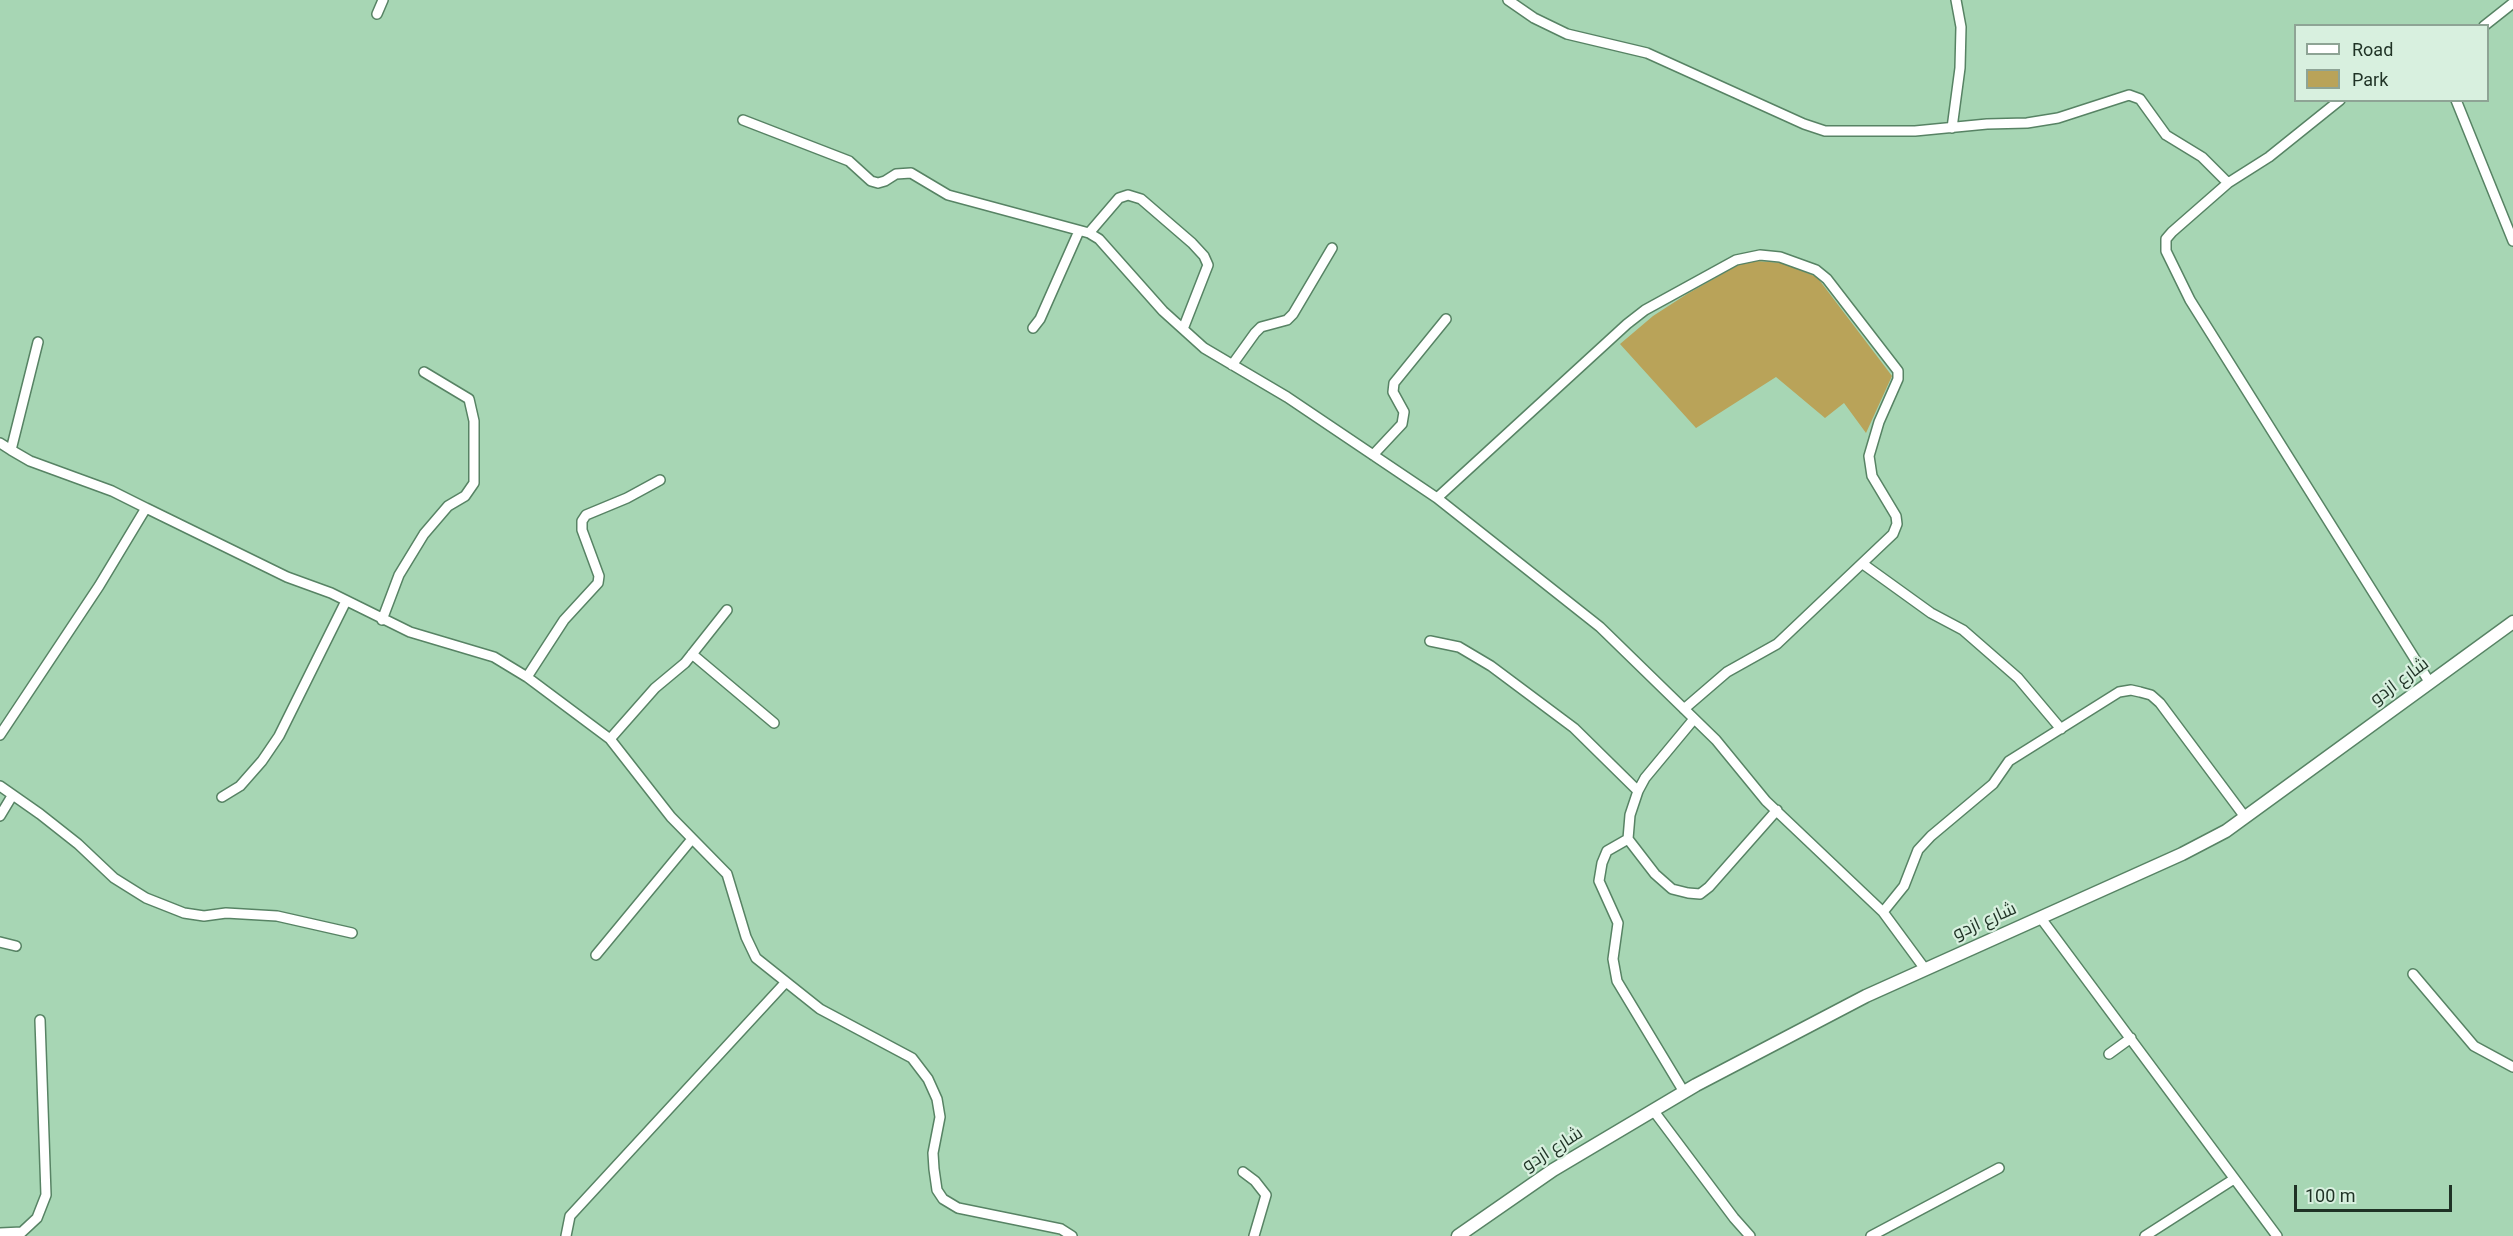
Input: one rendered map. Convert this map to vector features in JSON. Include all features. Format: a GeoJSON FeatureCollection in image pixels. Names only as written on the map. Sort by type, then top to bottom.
{"type":"FeatureCollection","features":[{"type":"Feature","properties":{"kind":"street"},"geometry":{"type":"LineString","coordinates":[[377,14],[383,0]]}},
{"type":"Feature","properties":{"kind":"street"},"geometry":{"type":"LineString","coordinates":[[1508,0],[1534,18],[1567,34],[1647,53],[1804,124],[1825,131],[1915,131],[1987,124],[2027,123],[2058,118],[2129,95],[2140,99],[2166,135],[2202,157],[2228,183]]}},
{"type":"Feature","properties":{"kind":"street"},"geometry":{"type":"LineString","coordinates":[[1952,128],[1960,68],[1962,27],[1956,0]]}},
{"type":"Feature","properties":{"kind":"street"},"geometry":{"type":"LineString","coordinates":[[2487,24],[2513,3]]}},
{"type":"Feature","properties":{"kind":"street"},"geometry":{"type":"LineString","coordinates":[[2338,102],[2269,157],[2228,183],[2172,232],[2166,239],[2166,251],[2190,300],[2430,683]]}},
{"type":"Feature","properties":{"kind":"street"},"geometry":{"type":"LineString","coordinates":[[2457,102],[2513,241]]}},
{"type":"Feature","properties":{"kind":"street"},"geometry":{"type":"LineString","coordinates":[[743,120],[849,161],[871,180],[878,183],[885,182],[896,174],[911,172],[948,195],[1084,232],[1117,257],[1163,311],[1204,348],[1287,397],[1437,498],[1600,627],[1731,757],[1776,810],[1883,912],[1924,969]]}},
{"type":"Feature","properties":{"kind":"street"},"geometry":{"type":"LineString","coordinates":[[1033,328],[1040,319],[1084,232],[1119,198],[1128,195],[1141,199],[1204,256],[1208,265],[1183,329]]}},
{"type":"Feature","properties":{"kind":"street"},"geometry":{"type":"LineString","coordinates":[[1232,365],[1262,327],[1287,320],[1293,314],[1332,248]]}},
{"type":"Feature","properties":{"kind":"street"},"geometry":{"type":"LineString","coordinates":[[1437,498],[1645,310],[1736,260],[1760,255],[1780,257],[1816,270],[1827,279],[1899,371],[1898,379],[1879,422],[1869,456],[1872,476],[1881,493],[1892,506],[1897,524],[1893,534],[1777,644],[1727,672],[1684,709]]}},
{"type":"Feature","properties":{"kind":"street"},"geometry":{"type":"LineString","coordinates":[[1373,455],[1402,424],[1404,412],[1394,392],[1394,383],[1446,319]]}},
{"type":"Feature","properties":{"kind":"street"},"geometry":{"type":"LineString","coordinates":[[11,450],[38,342]]}},
{"type":"Feature","properties":{"kind":"street"},"geometry":{"type":"LineString","coordinates":[[382,620],[399,575],[424,534],[448,506],[465,496],[474,483],[474,421],[469,399],[424,372]]}},
{"type":"Feature","properties":{"kind":"street"},"geometry":{"type":"LineString","coordinates":[[0,444],[30,461],[112,491],[287,576],[331,593],[410,633],[494,657],[526,677],[610,739],[670,818],[727,874],[750,948],[756,958],[820,1009],[912,1058],[928,1079],[937,1099],[940,1118],[933,1153],[937,1190],[943,1199],[958,1208],[1061,1229],[1072,1236]]}},
{"type":"Feature","properties":{"kind":"street"},"geometry":{"type":"LineString","coordinates":[[526,677],[564,620],[598,583],[599,576],[582,530],[582,521],[586,515],[627,498],[660,480]]}},
{"type":"Feature","properties":{"kind":"street"},"geometry":{"type":"LineString","coordinates":[[0,735],[99,586],[146,508]]}},
{"type":"Feature","properties":{"kind":"street"},"geometry":{"type":"LineString","coordinates":[[1863,564],[1930,613],[1964,630],[2018,678],[2061,729]]}},
{"type":"Feature","properties":{"kind":"street"},"geometry":{"type":"LineString","coordinates":[[222,797],[240,786],[262,761],[279,736],[346,602]]}},
{"type":"Feature","properties":{"kind":"street"},"geometry":{"type":"LineString","coordinates":[[610,739],[656,688],[685,663],[727,610]]}},
{"type":"Feature","properties":{"kind":"street","name":"شارع ازدو"},"geometry":{"type":"LineString","coordinates":[[1458,1236],[1553,1170],[1653,1110],[1866,996],[2182,854],[2226,831],[2513,622]]}},
{"type":"Feature","properties":{"kind":"street"},"geometry":{"type":"LineString","coordinates":[[1430,641],[1459,647],[1491,666],[1574,728],[1638,790]]}},
{"type":"Feature","properties":{"kind":"street"},"geometry":{"type":"LineString","coordinates":[[692,654],[774,723]]}},
{"type":"Feature","properties":{"kind":"street"},"geometry":{"type":"LineString","coordinates":[[1883,912],[1904,886],[1918,850],[1931,836],[1993,784],[2009,762],[2119,692],[2131,690],[2151,695],[2160,703],[2245,817]]}},
{"type":"Feature","properties":{"kind":"street"},"geometry":{"type":"LineString","coordinates":[[1694,719],[1645,778],[1638,790],[1630,815],[1628,838],[1655,874],[1672,889],[1700,894],[1709,887],[1776,810]]}},
{"type":"Feature","properties":{"kind":"street"},"geometry":{"type":"LineString","coordinates":[[0,786],[78,844],[114,878],[146,898],[184,913],[204,916],[226,914],[277,916],[352,933]]}},
{"type":"Feature","properties":{"kind":"street"},"geometry":{"type":"LineString","coordinates":[[0,816],[12,796]]}},
{"type":"Feature","properties":{"kind":"street"},"geometry":{"type":"LineString","coordinates":[[1628,838],[1607,852],[1602,863],[1599,881],[1618,923],[1613,959],[1614,970],[1617,981],[1684,1092]]}},
{"type":"Feature","properties":{"kind":"street"},"geometry":{"type":"LineString","coordinates":[[596,955],[692,839]]}},
{"type":"Feature","properties":{"kind":"street"},"geometry":{"type":"LineString","coordinates":[[2040,917],[2277,1236]]}},
{"type":"Feature","properties":{"kind":"street"},"geometry":{"type":"LineString","coordinates":[[0,942],[16,946]]}},
{"type":"Feature","properties":{"kind":"street"},"geometry":{"type":"LineString","coordinates":[[2413,974],[2474,1046],[2513,1067]]}},
{"type":"Feature","properties":{"kind":"street"},"geometry":{"type":"LineString","coordinates":[[566,1236],[570,1216],[785,983]]}},
{"type":"Feature","properties":{"kind":"street"},"geometry":{"type":"LineString","coordinates":[[0,1233],[22,1232],[37,1218],[46,1195],[40,1020]]}},
{"type":"Feature","properties":{"kind":"street"},"geometry":{"type":"LineString","coordinates":[[2109,1053],[2131,1038]]}},
{"type":"Feature","properties":{"kind":"street"},"geometry":{"type":"LineString","coordinates":[[1653,1110],[1750,1236]]}},
{"type":"Feature","properties":{"kind":"street"},"geometry":{"type":"LineString","coordinates":[[1871,1236],[1999,1168]]}},
{"type":"Feature","properties":{"kind":"street"},"geometry":{"type":"LineString","coordinates":[[1243,1172],[1255,1181],[1266,1195],[1254,1236]]}},
{"type":"Feature","properties":{"kind":"street"},"geometry":{"type":"LineString","coordinates":[[2145,1236],[2234,1179]]}},
{"type":"Feature","properties":{"kind":"green space"},"geometry":{"type":"Polygon","coordinates":[[[1756,261],[1782,263],[1817,277],[1892,376],[1866,433],[1844,403],[1825,418],[1776,377],[1696,428],[1620,344],[1653,316],[1687,294],[1740,264],[1756,261]]]}}]}
